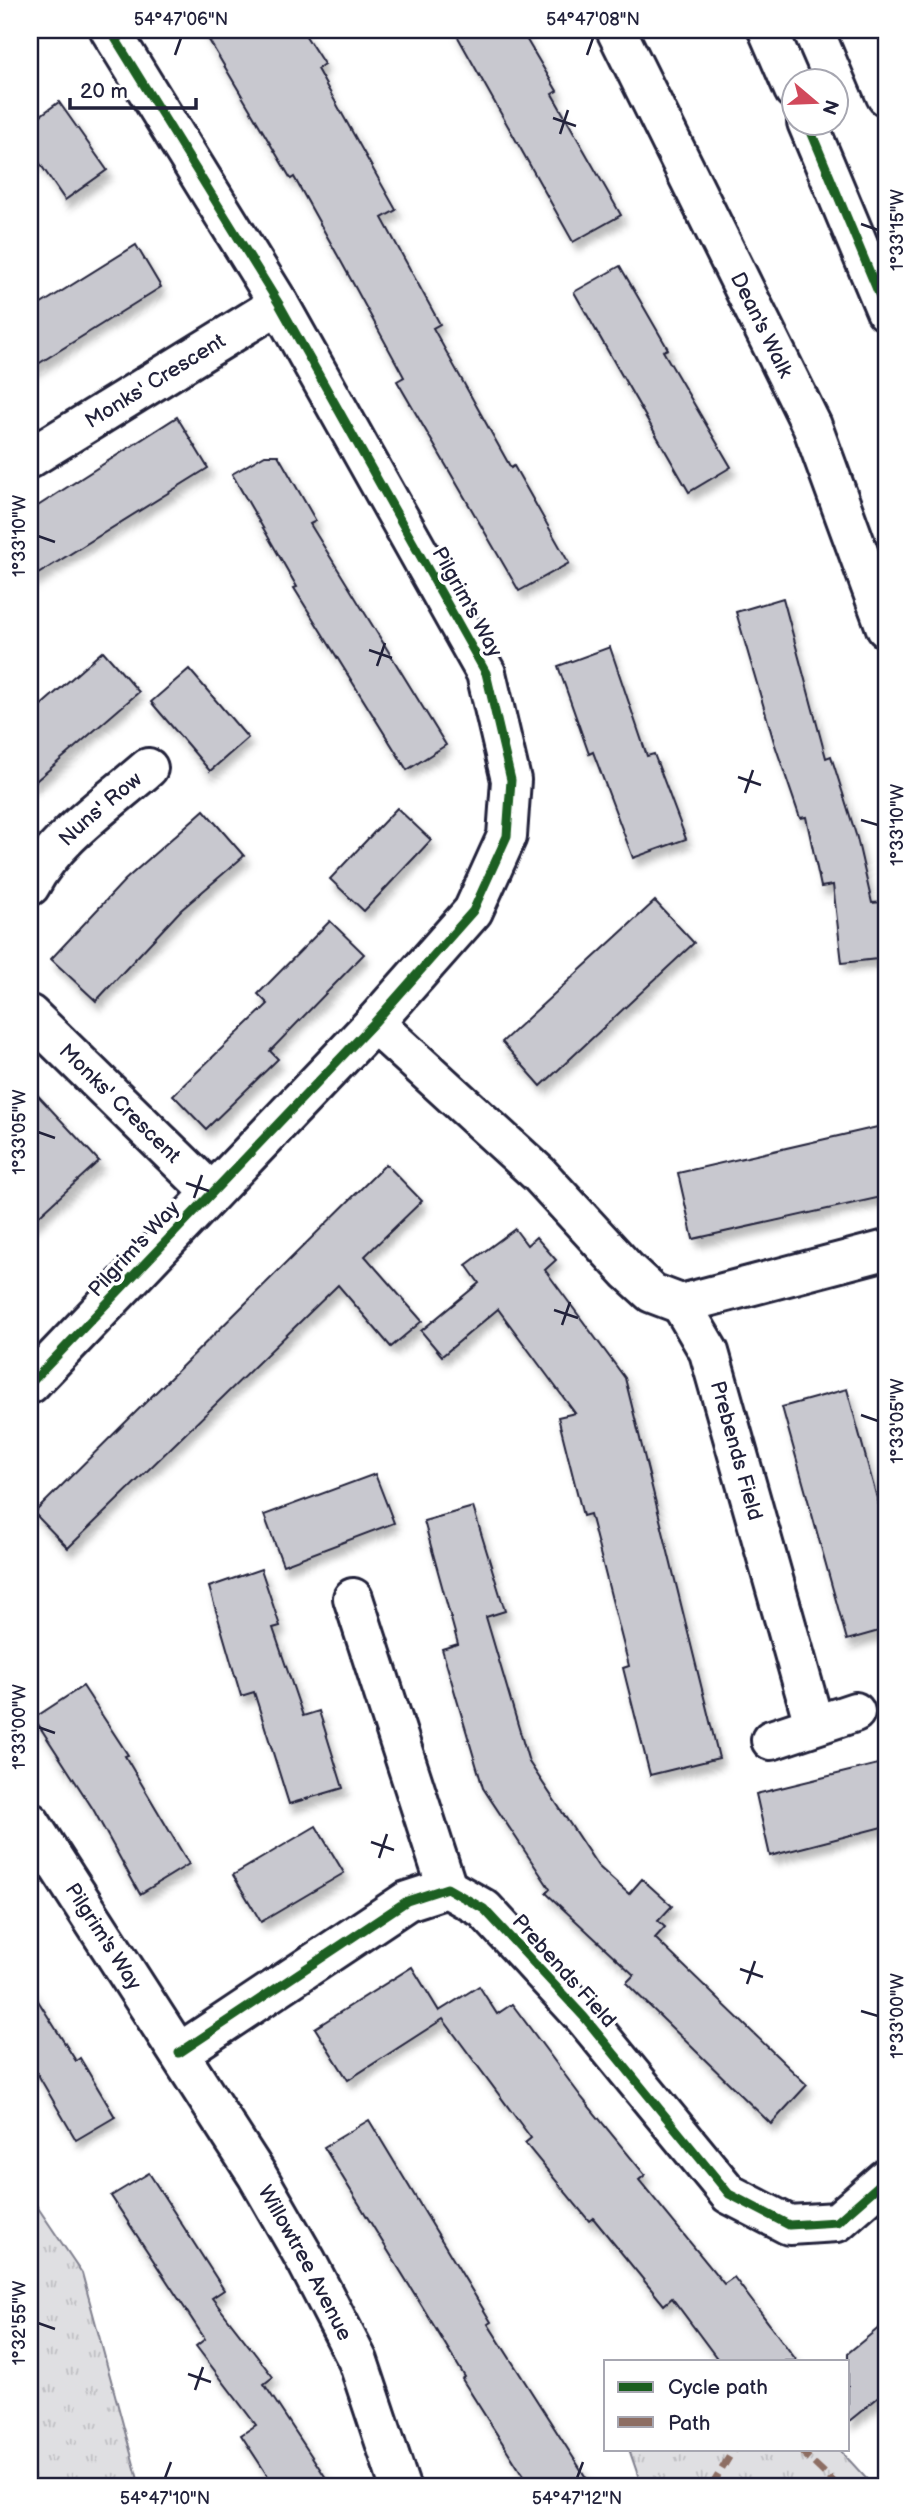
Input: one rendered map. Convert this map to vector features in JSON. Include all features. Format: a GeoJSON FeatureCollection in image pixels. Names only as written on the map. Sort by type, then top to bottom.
{"type":"FeatureCollection","features":[{"type":"Feature","properties":{"kind":"main road","name":"Pilgrim's Way"},"geometry":{"type":"LineString","coordinates":[[30,1384],[374,1023],[473,911],[507,836],[511,780],[486,673],[279,304],[110,30]]}},
{"type":"Feature","properties":{"kind":"main road","name":"Dean's Walk"},"geometry":{"type":"LineString","coordinates":[[615,30],[812,426],[886,628]]}},
{"type":"Feature","properties":{"kind":"main road"},"geometry":{"type":"LineString","coordinates":[[768,30],[783,66]]}},
{"type":"Feature","properties":{"kind":"main road"},"geometry":{"type":"LineString","coordinates":[[858,30],[886,96]]}},
{"type":"Feature","properties":{"kind":"main road"},"geometry":{"type":"LineString","coordinates":[[813,136],[886,312]]}},
{"type":"Feature","properties":{"kind":"main road","name":"Monks' Crescent"},"geometry":{"type":"LineString","coordinates":[[30,458],[279,304]]}},
{"type":"Feature","properties":{"kind":"main road","name":"Nuns' Row"},"geometry":{"type":"LineString","coordinates":[[30,886],[38,870],[69,836],[148,768]]}},
{"type":"Feature","properties":{"kind":"main road","name":"Monks' Crescent"},"geometry":{"type":"LineString","coordinates":[[30,1015],[211,1192]]}},
{"type":"Feature","properties":{"kind":"main road"},"geometry":{"type":"LineString","coordinates":[[374,1023],[539,1174],[628,1271],[652,1293],[681,1304],[886,1250]]}},
{"type":"Feature","properties":{"kind":"main road","name":"Prebends Field"},"geometry":{"type":"LineString","coordinates":[[681,1304],[709,1352],[814,1724]]}},
{"type":"Feature","properties":{"kind":"main road"},"geometry":{"type":"LineString","coordinates":[[179,2053],[407,1901],[447,1888],[353,1598]]}},
{"type":"Feature","properties":{"kind":"main road"},"geometry":{"type":"LineString","coordinates":[[771,1740],[855,1712]]}},
{"type":"Feature","properties":{"kind":"main road","name":"Pilgrim's Way"},"geometry":{"type":"LineString","coordinates":[[30,1822],[179,2053]]}},
{"type":"Feature","properties":{"kind":"main road","name":"Prebends Field"},"geometry":{"type":"LineString","coordinates":[[447,1888],[484,1909],[575,2007],[729,2194],[789,2225],[837,2221],[886,2179]]}},
{"type":"Feature","properties":{"kind":"main road","name":"Willowtree Avenue"},"geometry":{"type":"LineString","coordinates":[[179,2053],[257,2175],[358,2361],[400,2487]]}},
{"type":"Feature","properties":{"kind":"green space"},"geometry":{"type":"Polygon","coordinates":[[[30,2196],[82,2273],[140,2487],[30,2487],[30,2196]]]}},
{"type":"Feature","properties":{"kind":"green space"},"geometry":{"type":"Polygon","coordinates":[[[629,2450],[840,2450],[874,2487],[642,2487],[629,2450]]]}},
{"type":"Feature","properties":{"kind":"building"},"geometry":{"type":"Polygon","coordinates":[[[203,30],[302,30],[324,64],[317,69],[396,210],[382,218],[440,324],[433,328],[511,468],[514,466],[569,563],[519,591],[397,381],[404,377],[294,177],[291,179],[203,30]]]}},
{"type":"Feature","properties":{"kind":"building"},"geometry":{"type":"Polygon","coordinates":[[[454,30],[521,30],[557,91],[552,94],[621,215],[573,242],[454,30]]]}},
{"type":"Feature","properties":{"kind":"building"},"geometry":{"type":"Polygon","coordinates":[[[59,102],[107,170],[65,200],[30,149],[30,123],[59,102]]]}},
{"type":"Feature","properties":{"kind":"building"},"geometry":{"type":"Polygon","coordinates":[[[136,245],[161,287],[30,369],[30,311],[136,245]]]}},
{"type":"Feature","properties":{"kind":"building"},"geometry":{"type":"Polygon","coordinates":[[[620,266],[668,349],[663,351],[731,467],[689,492],[574,292],[620,266]]]}},
{"type":"Feature","properties":{"kind":"building"},"geometry":{"type":"Polygon","coordinates":[[[177,417],[208,468],[30,579],[30,511],[177,417]]]}},
{"type":"Feature","properties":{"kind":"building"},"geometry":{"type":"Polygon","coordinates":[[[265,455],[278,455],[316,521],[310,524],[446,745],[407,770],[294,588],[297,587],[232,474],[265,455]]]}},
{"type":"Feature","properties":{"kind":"building"},"geometry":{"type":"Polygon","coordinates":[[[783,598],[826,758],[831,756],[857,838],[872,903],[883,902],[886,958],[842,963],[833,885],[821,887],[806,817],[800,818],[774,742],[736,612],[783,598]]]}},
{"type":"Feature","properties":{"kind":"building"},"geometry":{"type":"Polygon","coordinates":[[[610,647],[647,756],[654,754],[686,839],[633,858],[593,752],[589,754],[558,666],[610,647]]]}},
{"type":"Feature","properties":{"kind":"building"},"geometry":{"type":"Polygon","coordinates":[[[103,651],[139,692],[30,786],[30,715],[103,651]]]}},
{"type":"Feature","properties":{"kind":"building"},"geometry":{"type":"Polygon","coordinates":[[[189,669],[248,738],[210,771],[151,702],[189,669]]]}},
{"type":"Feature","properties":{"kind":"building"},"geometry":{"type":"Polygon","coordinates":[[[397,808],[431,840],[364,911],[330,879],[397,808]]]}},
{"type":"Feature","properties":{"kind":"building"},"geometry":{"type":"Polygon","coordinates":[[[204,810],[244,856],[181,910],[96,1001],[51,959],[125,880],[204,810]]]}},
{"type":"Feature","properties":{"kind":"building"},"geometry":{"type":"Polygon","coordinates":[[[655,901],[694,943],[541,1086],[502,1042],[655,901]]]}},
{"type":"Feature","properties":{"kind":"building"},"geometry":{"type":"Polygon","coordinates":[[[330,921],[364,954],[270,1051],[278,1059],[206,1129],[173,1095],[268,1004],[258,994],[330,921]]]}},
{"type":"Feature","properties":{"kind":"building"},"geometry":{"type":"Polygon","coordinates":[[[30,1087],[99,1161],[30,1224],[30,1087]]]}},
{"type":"Feature","properties":{"kind":"building"},"geometry":{"type":"Polygon","coordinates":[[[886,1125],[886,1196],[693,1239],[678,1173],[886,1125]]]}},
{"type":"Feature","properties":{"kind":"building"},"geometry":{"type":"Polygon","coordinates":[[[386,1164],[422,1201],[365,1256],[422,1321],[391,1347],[338,1285],[68,1548],[34,1513],[386,1164]]]}},
{"type":"Feature","properties":{"kind":"building"},"geometry":{"type":"Polygon","coordinates":[[[515,1229],[527,1245],[536,1237],[556,1260],[545,1270],[625,1378],[719,1758],[650,1775],[623,1668],[629,1666],[590,1514],[583,1516],[558,1417],[575,1413],[498,1309],[442,1356],[421,1331],[479,1283],[466,1265],[515,1229]]]}},
{"type":"Feature","properties":{"kind":"building"},"geometry":{"type":"Polygon","coordinates":[[[847,1389],[886,1531],[886,1629],[847,1640],[782,1407],[847,1389]]]}},
{"type":"Feature","properties":{"kind":"building"},"geometry":{"type":"Polygon","coordinates":[[[375,1474],[394,1523],[283,1565],[264,1515],[375,1474]]]}},
{"type":"Feature","properties":{"kind":"building"},"geometry":{"type":"Polygon","coordinates":[[[473,1507],[505,1611],[486,1617],[529,1762],[598,1866],[629,1894],[642,1879],[672,1906],[658,1921],[665,1927],[655,1938],[807,2085],[771,2124],[626,1983],[634,1975],[546,1893],[550,1889],[483,1788],[442,1649],[458,1644],[424,1521],[473,1507]]]}},
{"type":"Feature","properties":{"kind":"building"},"geometry":{"type":"Polygon","coordinates":[[[261,1569],[280,1626],[273,1628],[303,1716],[319,1711],[343,1788],[289,1804],[254,1692],[241,1696],[209,1587],[261,1569]]]}},
{"type":"Feature","properties":{"kind":"building"},"geometry":{"type":"Polygon","coordinates":[[[83,1686],[128,1755],[125,1756],[189,1864],[140,1894],[93,1809],[34,1718],[83,1686]]]}},
{"type":"Feature","properties":{"kind":"building"},"geometry":{"type":"Polygon","coordinates":[[[886,1762],[886,1826],[770,1856],[756,1794],[886,1762]]]}},
{"type":"Feature","properties":{"kind":"building"},"geometry":{"type":"Polygon","coordinates":[[[316,1826],[344,1873],[261,1922],[233,1875],[316,1826]]]}},
{"type":"Feature","properties":{"kind":"building"},"geometry":{"type":"Polygon","coordinates":[[[412,1967],[439,2011],[479,1986],[497,2014],[512,2004],[582,2098],[645,2175],[639,2180],[724,2284],[734,2277],[796,2360],[718,2360],[672,2298],[664,2305],[593,2218],[589,2221],[525,2143],[531,2138],[443,2019],[348,2080],[315,2028],[412,1967]]]}},
{"type":"Feature","properties":{"kind":"building"},"geometry":{"type":"Polygon","coordinates":[[[30,1988],[76,2061],[80,2058],[115,2117],[76,2140],[30,2061],[30,1988]]]}},
{"type":"Feature","properties":{"kind":"building"},"geometry":{"type":"Polygon","coordinates":[[[369,2120],[491,2322],[488,2324],[592,2487],[527,2487],[524,2477],[462,2379],[465,2377],[324,2147],[369,2120]]]}},
{"type":"Feature","properties":{"kind":"building"},"geometry":{"type":"Polygon","coordinates":[[[149,2173],[224,2290],[212,2298],[273,2377],[264,2384],[332,2487],[275,2487],[241,2435],[256,2425],[196,2346],[205,2339],[111,2196],[149,2173]]]}},
{"type":"Feature","properties":{"kind":"building"},"geometry":{"type":"Polygon","coordinates":[[[886,2322],[886,2391],[850,2420],[850,2360],[848,2353],[886,2322]]]}},
{"type":"Feature","properties":{"kind":"marked path"},"geometry":{"type":"LineString","coordinates":[[711,2487],[733,2450]]}},
{"type":"Feature","properties":{"kind":"marked path"},"geometry":{"type":"LineString","coordinates":[[800,2450],[839,2487]]}},
{"type":"Feature","properties":{"kind":"cycle path"},"geometry":{"type":"LineString","coordinates":[[30,1384],[374,1023],[473,911],[507,836],[511,780],[486,673],[279,304],[110,30]]}},
{"type":"Feature","properties":{"kind":"cycle path"},"geometry":{"type":"LineString","coordinates":[[813,136],[886,311]]}},
{"type":"Feature","properties":{"kind":"cycle path"},"geometry":{"type":"LineString","coordinates":[[179,2053],[407,1901],[447,1888],[484,1909],[584,2017],[729,2194],[789,2225],[837,2222],[886,2179]]}}]}
